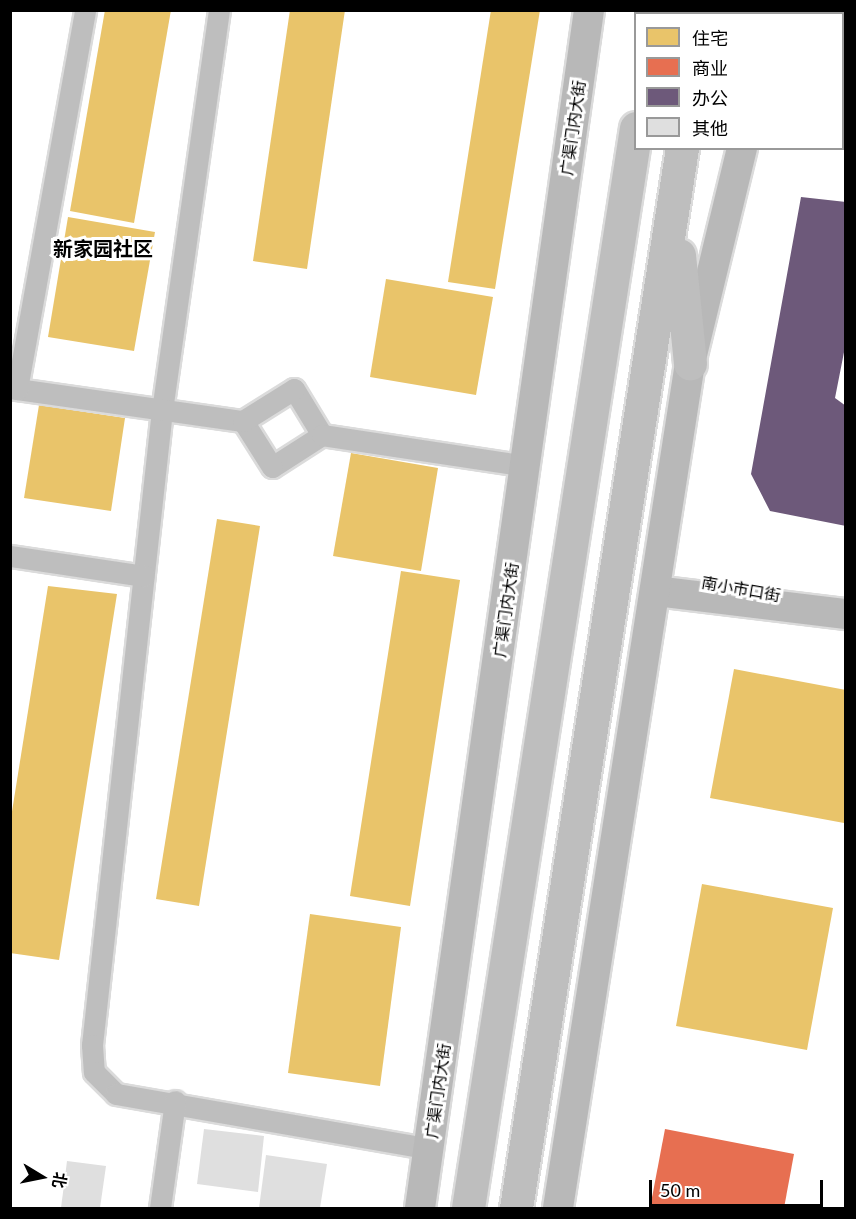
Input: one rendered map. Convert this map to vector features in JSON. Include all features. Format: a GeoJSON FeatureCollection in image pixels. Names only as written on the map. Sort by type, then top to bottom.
{"type":"FeatureCollection","features":[{"type":"Feature","properties":{"kind":"main road"},"geometry":{"type":"LineString","coordinates":[[468,1209],[634,141]]}},
{"type":"Feature","properties":{"kind":"main road"},"geometry":{"type":"LineString","coordinates":[[516,1209],[675,207],[682,150]]}},
{"type":"Feature","properties":{"kind":"main road"},"geometry":{"type":"LineString","coordinates":[[675,207],[690,363]]}},
{"type":"Feature","properties":{"kind":"street"},"geometry":{"type":"LineString","coordinates":[[85,10],[14,388],[243,421],[294,389],[322,435]]}},
{"type":"Feature","properties":{"kind":"street"},"geometry":{"type":"LineString","coordinates":[[219,10],[162,410],[93,1063],[94,1072],[116,1094],[175,1101],[430,1149]]}},
{"type":"Feature","properties":{"kind":"street","name":"广渠门内大街"},"geometry":{"type":"LineString","coordinates":[[420,1209],[527,466],[589,10]]}},
{"type":"Feature","properties":{"kind":"street"},"geometry":{"type":"LineString","coordinates":[[558,1209],[690,363],[742,150]]}},
{"type":"Feature","properties":{"kind":"street"},"geometry":{"type":"LineString","coordinates":[[243,421],[272,467],[322,435],[527,466]]}},
{"type":"Feature","properties":{"kind":"street"},"geometry":{"type":"LineString","coordinates":[[10,556],[144,576]]}},
{"type":"Feature","properties":{"kind":"street","name":"南小市口街"},"geometry":{"type":"LineString","coordinates":[[656,583],[834,613]]}},
{"type":"Feature","properties":{"kind":"street"},"geometry":{"type":"LineString","coordinates":[[160,1209],[175,1101]]}},
{"type":"Feature","properties":{"kind":"building: 住宅"},"geometry":{"type":"Polygon","coordinates":[[[105,10],[171,10],[134,223],[70,211],[105,10]]]}},
{"type":"Feature","properties":{"kind":"building: 住宅"},"geometry":{"type":"Polygon","coordinates":[[[290,10],[345,10],[307,269],[253,261],[290,10]]]}},
{"type":"Feature","properties":{"kind":"building: 住宅"},"geometry":{"type":"Polygon","coordinates":[[[491,10],[540,10],[495,289],[448,282],[491,10]]]}},
{"type":"Feature","properties":{"kind":"building: 住宅"},"geometry":{"type":"Polygon","coordinates":[[[68,217],[155,232],[134,351],[48,337],[68,217]]]}},
{"type":"Feature","properties":{"kind":"building: 住宅"},"geometry":{"type":"Polygon","coordinates":[[[386,279],[493,297],[476,395],[370,377],[386,279]]]}},
{"type":"Feature","properties":{"kind":"building: 住宅"},"geometry":{"type":"Polygon","coordinates":[[[39,405],[125,418],[111,511],[24,498],[39,405]]]}},
{"type":"Feature","properties":{"kind":"building: 住宅"},"geometry":{"type":"Polygon","coordinates":[[[351,453],[438,468],[421,571],[333,556],[351,453]]]}},
{"type":"Feature","properties":{"kind":"building: 住宅"},"geometry":{"type":"Polygon","coordinates":[[[217,519],[260,526],[199,906],[156,899],[217,519]]]}},
{"type":"Feature","properties":{"kind":"building: 住宅"},"geometry":{"type":"Polygon","coordinates":[[[401,571],[460,580],[410,906],[350,896],[401,571]]]}},
{"type":"Feature","properties":{"kind":"building: 住宅"},"geometry":{"type":"Polygon","coordinates":[[[48,586],[117,594],[59,960],[10,953],[10,824],[48,586]]]}},
{"type":"Feature","properties":{"kind":"building: 住宅"},"geometry":{"type":"Polygon","coordinates":[[[734,669],[846,690],[844,823],[710,798],[734,669]]]}},
{"type":"Feature","properties":{"kind":"building: 住宅"},"geometry":{"type":"Polygon","coordinates":[[[702,884],[833,908],[807,1050],[676,1026],[702,884]]]}},
{"type":"Feature","properties":{"kind":"building: 住宅"},"geometry":{"type":"Polygon","coordinates":[[[310,914],[401,927],[380,1086],[288,1073],[310,914]]]}},
{"type":"Feature","properties":{"kind":"building: 商业"},"geometry":{"type":"Polygon","coordinates":[[[665,1129],[794,1154],[784,1208],[650,1208],[665,1129]]]}},
{"type":"Feature","properties":{"kind":"building: 办公"},"geometry":{"type":"Polygon","coordinates":[[[801,197],[846,202],[846,342],[835,398],[846,406],[846,526],[770,511],[751,474],[801,197]]]}},
{"type":"Feature","properties":{"kind":"building: 其他"},"geometry":{"type":"Polygon","coordinates":[[[841,10],[846,10],[846,55],[844,55],[844,12],[841,10]]]}},
{"type":"Feature","properties":{"kind":"building: 其他"},"geometry":{"type":"Polygon","coordinates":[[[204,1129],[264,1136],[258,1192],[197,1184],[204,1129]]]}},
{"type":"Feature","properties":{"kind":"building: 其他"},"geometry":{"type":"Polygon","coordinates":[[[266,1155],[327,1164],[320,1208],[259,1208],[266,1155]]]}},
{"type":"Feature","properties":{"kind":"building: 其他"},"geometry":{"type":"Polygon","coordinates":[[[67,1161],[106,1166],[100,1208],[61,1208],[67,1161]]]}},
{"type":"Feature","properties":{"kind":"district","name":"新家园社区"},"geometry":{"type":"Point","coordinates":[103,248]}}]}
